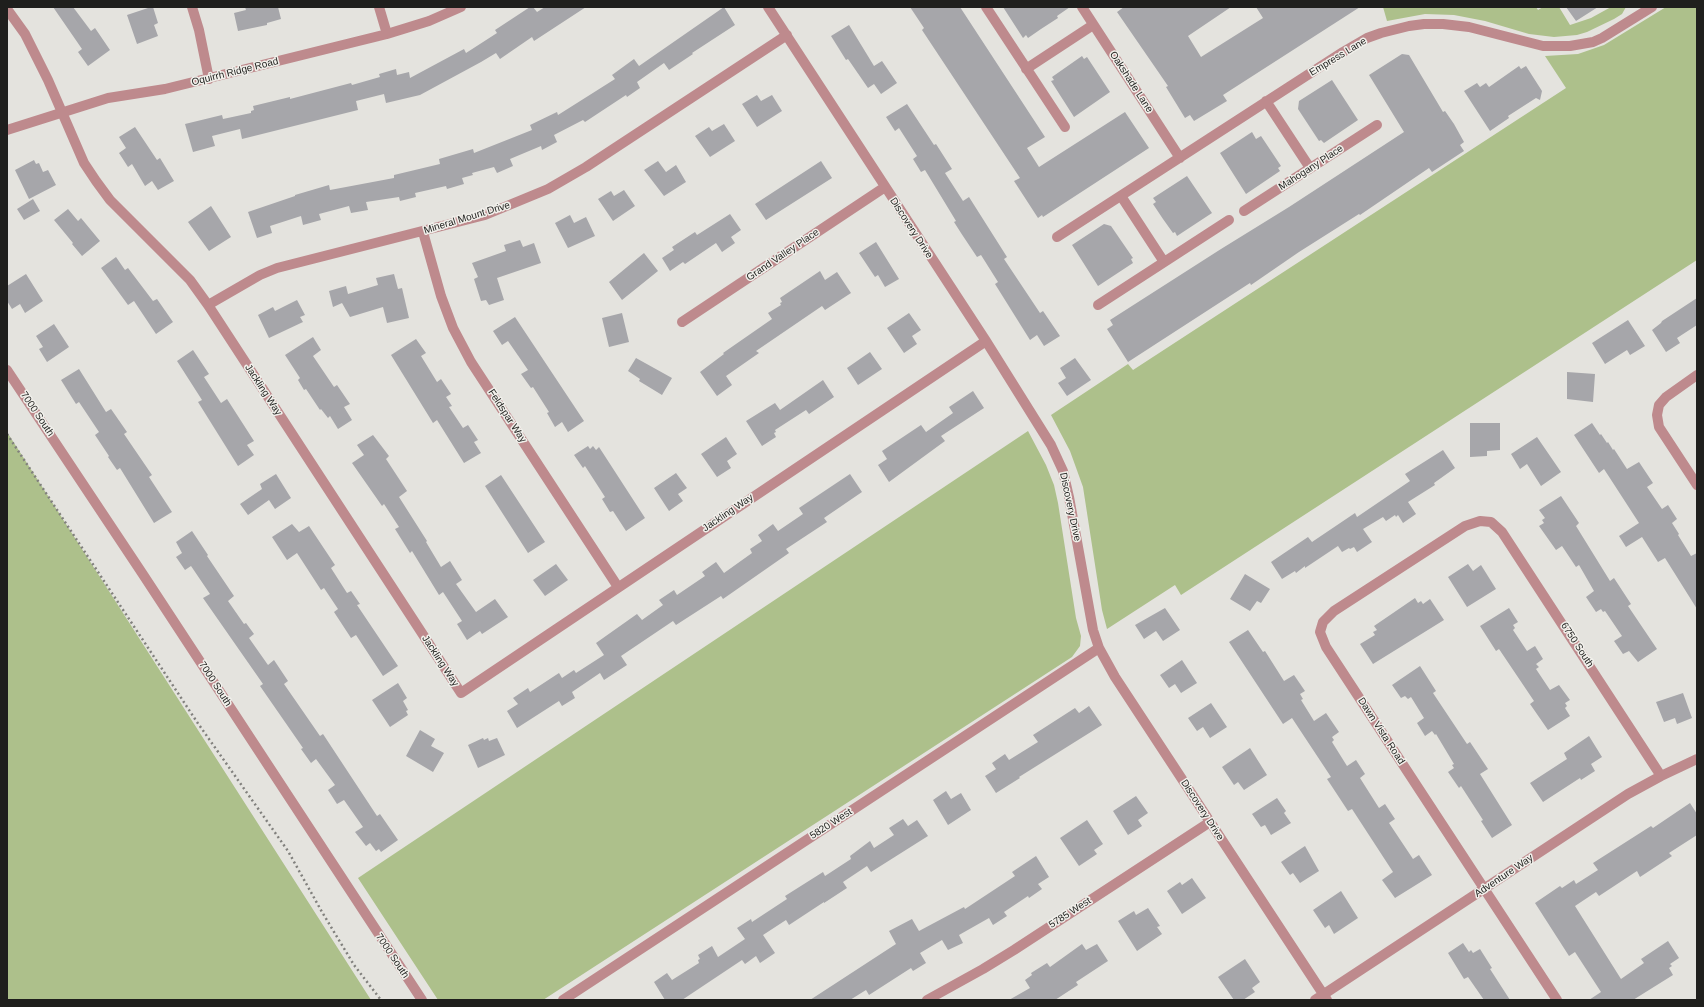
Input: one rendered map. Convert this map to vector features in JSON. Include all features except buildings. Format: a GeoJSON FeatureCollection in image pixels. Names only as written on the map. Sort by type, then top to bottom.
{"type":"FeatureCollection","features":[{"type":"Feature","properties":{"kind":"street"},"geometry":{"type":"LineString","coordinates":[[192,7],[199,30],[209,79]]}},
{"type":"Feature","properties":{"kind":"street"},"geometry":{"type":"LineString","coordinates":[[380,7],[387,34]]}},
{"type":"Feature","properties":{"kind":"street","name":"Oquirrh Ridge Road"},"geometry":{"type":"LineString","coordinates":[[7,130],[108,98],[165,90],[387,34],[429,21],[461,7]]}},
{"type":"Feature","properties":{"kind":"street","name":"Discovery Drive"},"geometry":{"type":"LineString","coordinates":[[768,7],[884,187],[986,341],[1051,445],[1063,471],[1069,496],[1093,630],[1100,648],[1115,677],[1210,822],[1322,998]]}},
{"type":"Feature","properties":{"kind":"street"},"geometry":{"type":"LineString","coordinates":[[986,7],[1064,127]]}},
{"type":"Feature","properties":{"kind":"street","name":"Oakshade Lane"},"geometry":{"type":"LineString","coordinates":[[1082,7],[1180,158]]}},
{"type":"Feature","properties":{"kind":"street","name":"Empress Lane"},"geometry":{"type":"LineString","coordinates":[[1057,237],[1266,101],[1355,44],[1367,38],[1395,29],[1424,24],[1455,25],[1485,30],[1534,44],[1552,47],[1570,46],[1593,42],[1602,38],[1648,8]]}},
{"type":"Feature","properties":{"kind":"street","name":"Jackling Way"},"geometry":{"type":"LineString","coordinates":[[7,9],[25,34],[62,112],[84,163],[110,200],[190,280],[208,305],[460,693],[986,341]]}},
{"type":"Feature","properties":{"kind":"street"},"geometry":{"type":"LineString","coordinates":[[1026,69],[1093,25]]}},
{"type":"Feature","properties":{"kind":"street","name":"Mineral Mount Drive"},"geometry":{"type":"LineString","coordinates":[[208,305],[260,275],[277,268],[485,215],[548,189],[586,167],[787,35]]}},
{"type":"Feature","properties":{"kind":"street"},"geometry":{"type":"LineString","coordinates":[[1266,101],[1310,168]]}},
{"type":"Feature","properties":{"kind":"street","name":"Mahogany Place"},"geometry":{"type":"LineString","coordinates":[[1244,211],[1377,125]]}},
{"type":"Feature","properties":{"kind":"street","name":"Grand Valley Place"},"geometry":{"type":"LineString","coordinates":[[682,322],[884,187]]}},
{"type":"Feature","properties":{"kind":"street"},"geometry":{"type":"LineString","coordinates":[[1120,196],[1164,262]]}},
{"type":"Feature","properties":{"kind":"street"},"geometry":{"type":"LineString","coordinates":[[1098,305],[1229,220]]}},
{"type":"Feature","properties":{"kind":"street","name":"Feldspar Way"},"geometry":{"type":"LineString","coordinates":[[423,232],[441,296],[460,342],[618,587]]}},
{"type":"Feature","properties":{"kind":"street","name":"7000 South"},"geometry":{"type":"LineString","coordinates":[[7,370],[422,1000]]}},
{"type":"Feature","properties":{"kind":"street"},"geometry":{"type":"LineString","coordinates":[[1697,375],[1666,397],[1659,405],[1657,415],[1659,427],[1697,485]]}},
{"type":"Feature","properties":{"kind":"street","name":"6750 South"},"geometry":{"type":"LineString","coordinates":[[1486,521],[1496,525],[1502,532],[1661,776]]}},
{"type":"Feature","properties":{"kind":"street","name":"Dawn Vista Road"},"geometry":{"type":"LineString","coordinates":[[1486,521],[1475,522],[1465,526],[1334,611],[1323,622],[1320,632],[1326,647],[1557,1000]]}},
{"type":"Feature","properties":{"kind":"street","name":"5820 West"},"geometry":{"type":"LineString","coordinates":[[563,1000],[1100,648]]}},
{"type":"Feature","properties":{"kind":"street","name":"Adventure Way"},"geometry":{"type":"LineString","coordinates":[[1322,998],[1628,794],[1697,758]]}},
{"type":"Feature","properties":{"kind":"street","name":"5785 West"},"geometry":{"type":"LineString","coordinates":[[927,1000],[1001,958],[1210,822]]}},
{"type":"Feature","properties":{"kind":"path"},"geometry":{"type":"LineString","coordinates":[[7,434],[197,722],[288,851],[354,965],[381,1000]]}},
{"type":"Feature","properties":{"kind":"green space"},"geometry":{"type":"Polygon","coordinates":[[[1383,7],[1536,7],[1538,10],[1543,7],[1559,7],[1570,25],[1591,18],[1611,7],[1626,7],[1622,14],[1587,32],[1577,35],[1554,37],[1529,34],[1485,21],[1454,15],[1425,14],[1387,21],[1383,7]]]}},
{"type":"Feature","properties":{"kind":"green space"},"geometry":{"type":"Polygon","coordinates":[[[1666,7],[1697,7],[1697,260],[1181,595],[1175,585],[1107,629],[1102,610],[1083,487],[1070,451],[1051,415],[1128,364],[1133,370],[1566,88],[1545,56],[1578,54],[1604,45],[1666,7]]]}},
{"type":"Feature","properties":{"kind":"green space"},"geometry":{"type":"Polygon","coordinates":[[[1028,431],[1046,465],[1054,485],[1058,503],[1076,618],[1081,636],[1080,646],[1072,657],[543,1000],[438,1000],[358,878],[1028,431]]]}},
{"type":"Feature","properties":{"kind":"green space"},"geometry":{"type":"Polygon","coordinates":[[[7,432],[371,1000],[7,1000],[7,432]]]}}]}
